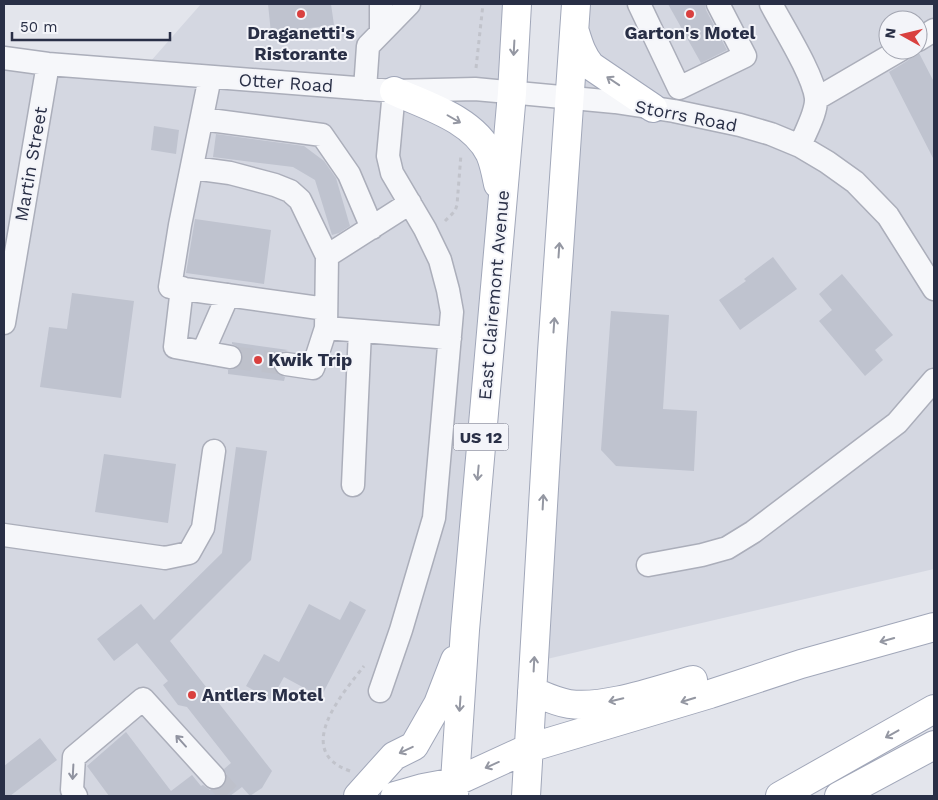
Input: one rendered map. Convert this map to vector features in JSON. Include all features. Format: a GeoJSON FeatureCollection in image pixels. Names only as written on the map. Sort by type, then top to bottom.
{"type":"FeatureCollection","features":[{"type":"Feature","properties":{"kind":"main road","name":"East Clairemont Avenue"},"geometry":{"type":"LineString","coordinates":[[460,791],[465,630],[512,93],[517,4]]}},
{"type":"Feature","properties":{"kind":"main road"},"geometry":{"type":"LineString","coordinates":[[526,796],[552,352],[575,16]]}},
{"type":"Feature","properties":{"kind":"main road"},"geometry":{"type":"LineString","coordinates":[[575,16],[580,50],[591,66],[664,110]]}},
{"type":"Feature","properties":{"kind":"main road"},"geometry":{"type":"LineString","coordinates":[[394,91],[447,115],[466,126],[480,140],[490,155],[502,205]]}},
{"type":"Feature","properties":{"kind":"main road"},"geometry":{"type":"LineString","coordinates":[[396,796],[423,788],[460,791],[529,748],[710,694],[801,664],[934,627]]}},
{"type":"Feature","properties":{"kind":"main road"},"geometry":{"type":"LineString","coordinates":[[356,784],[394,756],[414,746],[438,704],[465,630]]}},
{"type":"Feature","properties":{"kind":"main road"},"geometry":{"type":"LineString","coordinates":[[532,691],[568,704],[585,705],[610,702],[697,679],[801,664]]}},
{"type":"Feature","properties":{"kind":"main road"},"geometry":{"type":"LineString","coordinates":[[780,796],[934,709]]}},
{"type":"Feature","properties":{"kind":"main road"},"geometry":{"type":"LineString","coordinates":[[839,796],[934,745]]}},
{"type":"Feature","properties":{"kind":"street"},"geometry":{"type":"LineString","coordinates":[[381,4],[381,32]]}},
{"type":"Feature","properties":{"kind":"street"},"geometry":{"type":"LineString","coordinates":[[365,89],[368,46],[409,4]]}},
{"type":"Feature","properties":{"kind":"street"},"geometry":{"type":"LineString","coordinates":[[639,4],[679,88]]}},
{"type":"Feature","properties":{"kind":"street"},"geometry":{"type":"LineString","coordinates":[[664,110],[679,88],[745,56],[718,4]]}},
{"type":"Feature","properties":{"kind":"street"},"geometry":{"type":"LineString","coordinates":[[771,4],[809,77],[816,99],[814,111],[800,146]]}},
{"type":"Feature","properties":{"kind":"street","name":"Otter Road"},"geometry":{"type":"LineString","coordinates":[[4,58],[48,64],[365,89],[394,91],[475,89],[569,98]]}},
{"type":"Feature","properties":{"kind":"street"},"geometry":{"type":"LineString","coordinates":[[816,99],[883,60]]}},
{"type":"Feature","properties":{"kind":"street","name":"Martin Street"},"geometry":{"type":"LineString","coordinates":[[4,323],[48,64]]}},
{"type":"Feature","properties":{"kind":"street"},"geometry":{"type":"LineString","coordinates":[[210,77],[180,225],[170,287],[228,295],[326,318],[360,330],[450,338]]}},
{"type":"Feature","properties":{"kind":"street"},"geometry":{"type":"LineString","coordinates":[[380,691],[401,630],[434,518],[452,312],[445,277],[434,248],[392,173],[388,156],[394,91]]}},
{"type":"Feature","properties":{"kind":"street","name":"Storrs Road"},"geometry":{"type":"LineString","coordinates":[[569,98],[664,110],[740,125],[771,134],[800,146],[841,172],[878,204],[898,230],[934,289]]}},
{"type":"Feature","properties":{"kind":"street"},"geometry":{"type":"LineString","coordinates":[[202,119],[322,135],[349,174],[372,228]]}},
{"type":"Feature","properties":{"kind":"street"},"geometry":{"type":"LineString","coordinates":[[192,168],[230,173],[290,191],[300,200],[327,256],[326,318],[314,368],[286,364]]}},
{"type":"Feature","properties":{"kind":"street"},"geometry":{"type":"LineString","coordinates":[[327,256],[410,203]]}},
{"type":"Feature","properties":{"kind":"street"},"geometry":{"type":"LineString","coordinates":[[182,288],[175,346],[230,357]]}},
{"type":"Feature","properties":{"kind":"street"},"geometry":{"type":"LineString","coordinates":[[203,352],[228,295]]}},
{"type":"Feature","properties":{"kind":"street"},"geometry":{"type":"LineString","coordinates":[[353,485],[360,330]]}},
{"type":"Feature","properties":{"kind":"street"},"geometry":{"type":"LineString","coordinates":[[648,566],[727,548],[753,532],[897,423],[934,380]]}},
{"type":"Feature","properties":{"kind":"street"},"geometry":{"type":"LineString","coordinates":[[4,535],[166,558],[189,552],[203,528],[214,451]]}},
{"type":"Feature","properties":{"kind":"street"},"geometry":{"type":"LineString","coordinates":[[76,796],[72,790],[74,757],[143,699],[214,776]]}},
{"type":"Feature","properties":{"kind":"path"},"geometry":{"type":"LineString","coordinates":[[356,784],[343,768],[328,756],[322,738],[328,718],[348,686],[367,663]]}},
{"type":"Feature","properties":{"kind":"shaded area"},"geometry":{"type":"Polygon","coordinates":[[[201,4],[517,4],[465,630],[438,704],[358,796],[4,796],[4,61],[143,70],[201,4]]]}},
{"type":"Feature","properties":{"kind":"shaded area"},"geometry":{"type":"Polygon","coordinates":[[[576,4],[934,4],[934,569],[534,662],[576,4]]]}},
{"type":"Feature","properties":{"kind":"building","name":"Draganetti's Ristorante"},"geometry":{"type":"Polygon","coordinates":[[[268,4],[331,4],[334,25],[271,33],[268,4]]]}},
{"type":"Feature","properties":{"kind":"building"},"geometry":{"type":"Polygon","coordinates":[[[668,4],[705,4],[706,10],[727,50],[701,63],[668,4]]]}},
{"type":"Feature","properties":{"kind":"building"},"geometry":{"type":"Polygon","coordinates":[[[923,60],[934,82],[934,160],[889,72],[907,61],[923,60]]]}},
{"type":"Feature","properties":{"kind":"building"},"geometry":{"type":"Polygon","coordinates":[[[154,126],[179,130],[176,154],[151,150],[154,126]]]}},
{"type":"Feature","properties":{"kind":"building"},"geometry":{"type":"Polygon","coordinates":[[[216,134],[304,146],[324,161],[336,178],[350,226],[332,235],[315,180],[293,167],[213,157],[216,134]]]}},
{"type":"Feature","properties":{"kind":"building"},"geometry":{"type":"Polygon","coordinates":[[[195,219],[271,230],[264,284],[186,273],[195,219]]]}},
{"type":"Feature","properties":{"kind":"building"},"geometry":{"type":"Polygon","coordinates":[[[773,257],[797,289],[740,330],[719,300],[746,281],[744,279],[773,257]]]}},
{"type":"Feature","properties":{"kind":"building"},"geometry":{"type":"Polygon","coordinates":[[[842,274],[893,335],[875,350],[883,360],[865,376],[819,321],[832,310],[819,294],[842,274]]]}},
{"type":"Feature","properties":{"kind":"building"},"geometry":{"type":"Polygon","coordinates":[[[72,293],[134,301],[121,398],[40,387],[49,327],[67,329],[72,293]]]}},
{"type":"Feature","properties":{"kind":"building"},"geometry":{"type":"Polygon","coordinates":[[[611,311],[669,315],[663,409],[697,411],[694,471],[616,466],[601,450],[611,311]]]}},
{"type":"Feature","properties":{"kind":"building","name":"Kwik Trip"},"geometry":{"type":"Polygon","coordinates":[[[232,342],[288,350],[276,356],[273,363],[278,374],[285,377],[284,381],[228,374],[228,370],[240,366],[243,359],[242,352],[232,342]]]}},
{"type":"Feature","properties":{"kind":"building","name":"Antlers Motel"},"geometry":{"type":"Polygon","coordinates":[[[236,447],[267,451],[251,560],[170,641],[272,771],[262,788],[250,796],[242,787],[230,796],[109,796],[87,766],[126,732],[171,791],[192,775],[201,786],[203,785],[210,790],[217,790],[226,781],[227,775],[224,769],[231,763],[187,707],[178,705],[163,685],[168,681],[137,643],[114,661],[97,639],[141,604],[154,620],[222,553],[236,447]]]}},
{"type":"Feature","properties":{"kind":"building"},"geometry":{"type":"Polygon","coordinates":[[[104,454],[176,464],[168,523],[95,512],[104,454]]]}},
{"type":"Feature","properties":{"kind":"building"},"geometry":{"type":"Polygon","coordinates":[[[350,601],[366,610],[321,697],[284,677],[271,700],[246,686],[264,654],[279,662],[309,604],[340,620],[350,601]]]}},
{"type":"Feature","properties":{"kind":"building"},"geometry":{"type":"Polygon","coordinates":[[[40,738],[57,760],[10,796],[4,796],[4,766],[40,738]]]}},
{"type":"Feature","properties":{"kind":"tunnel"},"geometry":{"type":"LineString","coordinates":[[230,357],[286,364]]}},
{"type":"Feature","properties":{"kind":"tunnel"},"geometry":{"type":"LineString","coordinates":[[214,777],[231,796]]}},
{"type":"Feature","properties":{"kind":"place","name":"Draganetti's Ristorante"},"geometry":{"type":"Point","coordinates":[301,14]}},
{"type":"Feature","properties":{"kind":"place","name":"Garton's Motel"},"geometry":{"type":"Point","coordinates":[690,14]}},
{"type":"Feature","properties":{"kind":"place","name":"Kwik Trip"},"geometry":{"type":"Point","coordinates":[258,360]}},
{"type":"Feature","properties":{"kind":"place","name":"Antlers Motel"},"geometry":{"type":"Point","coordinates":[192,695]}}]}
